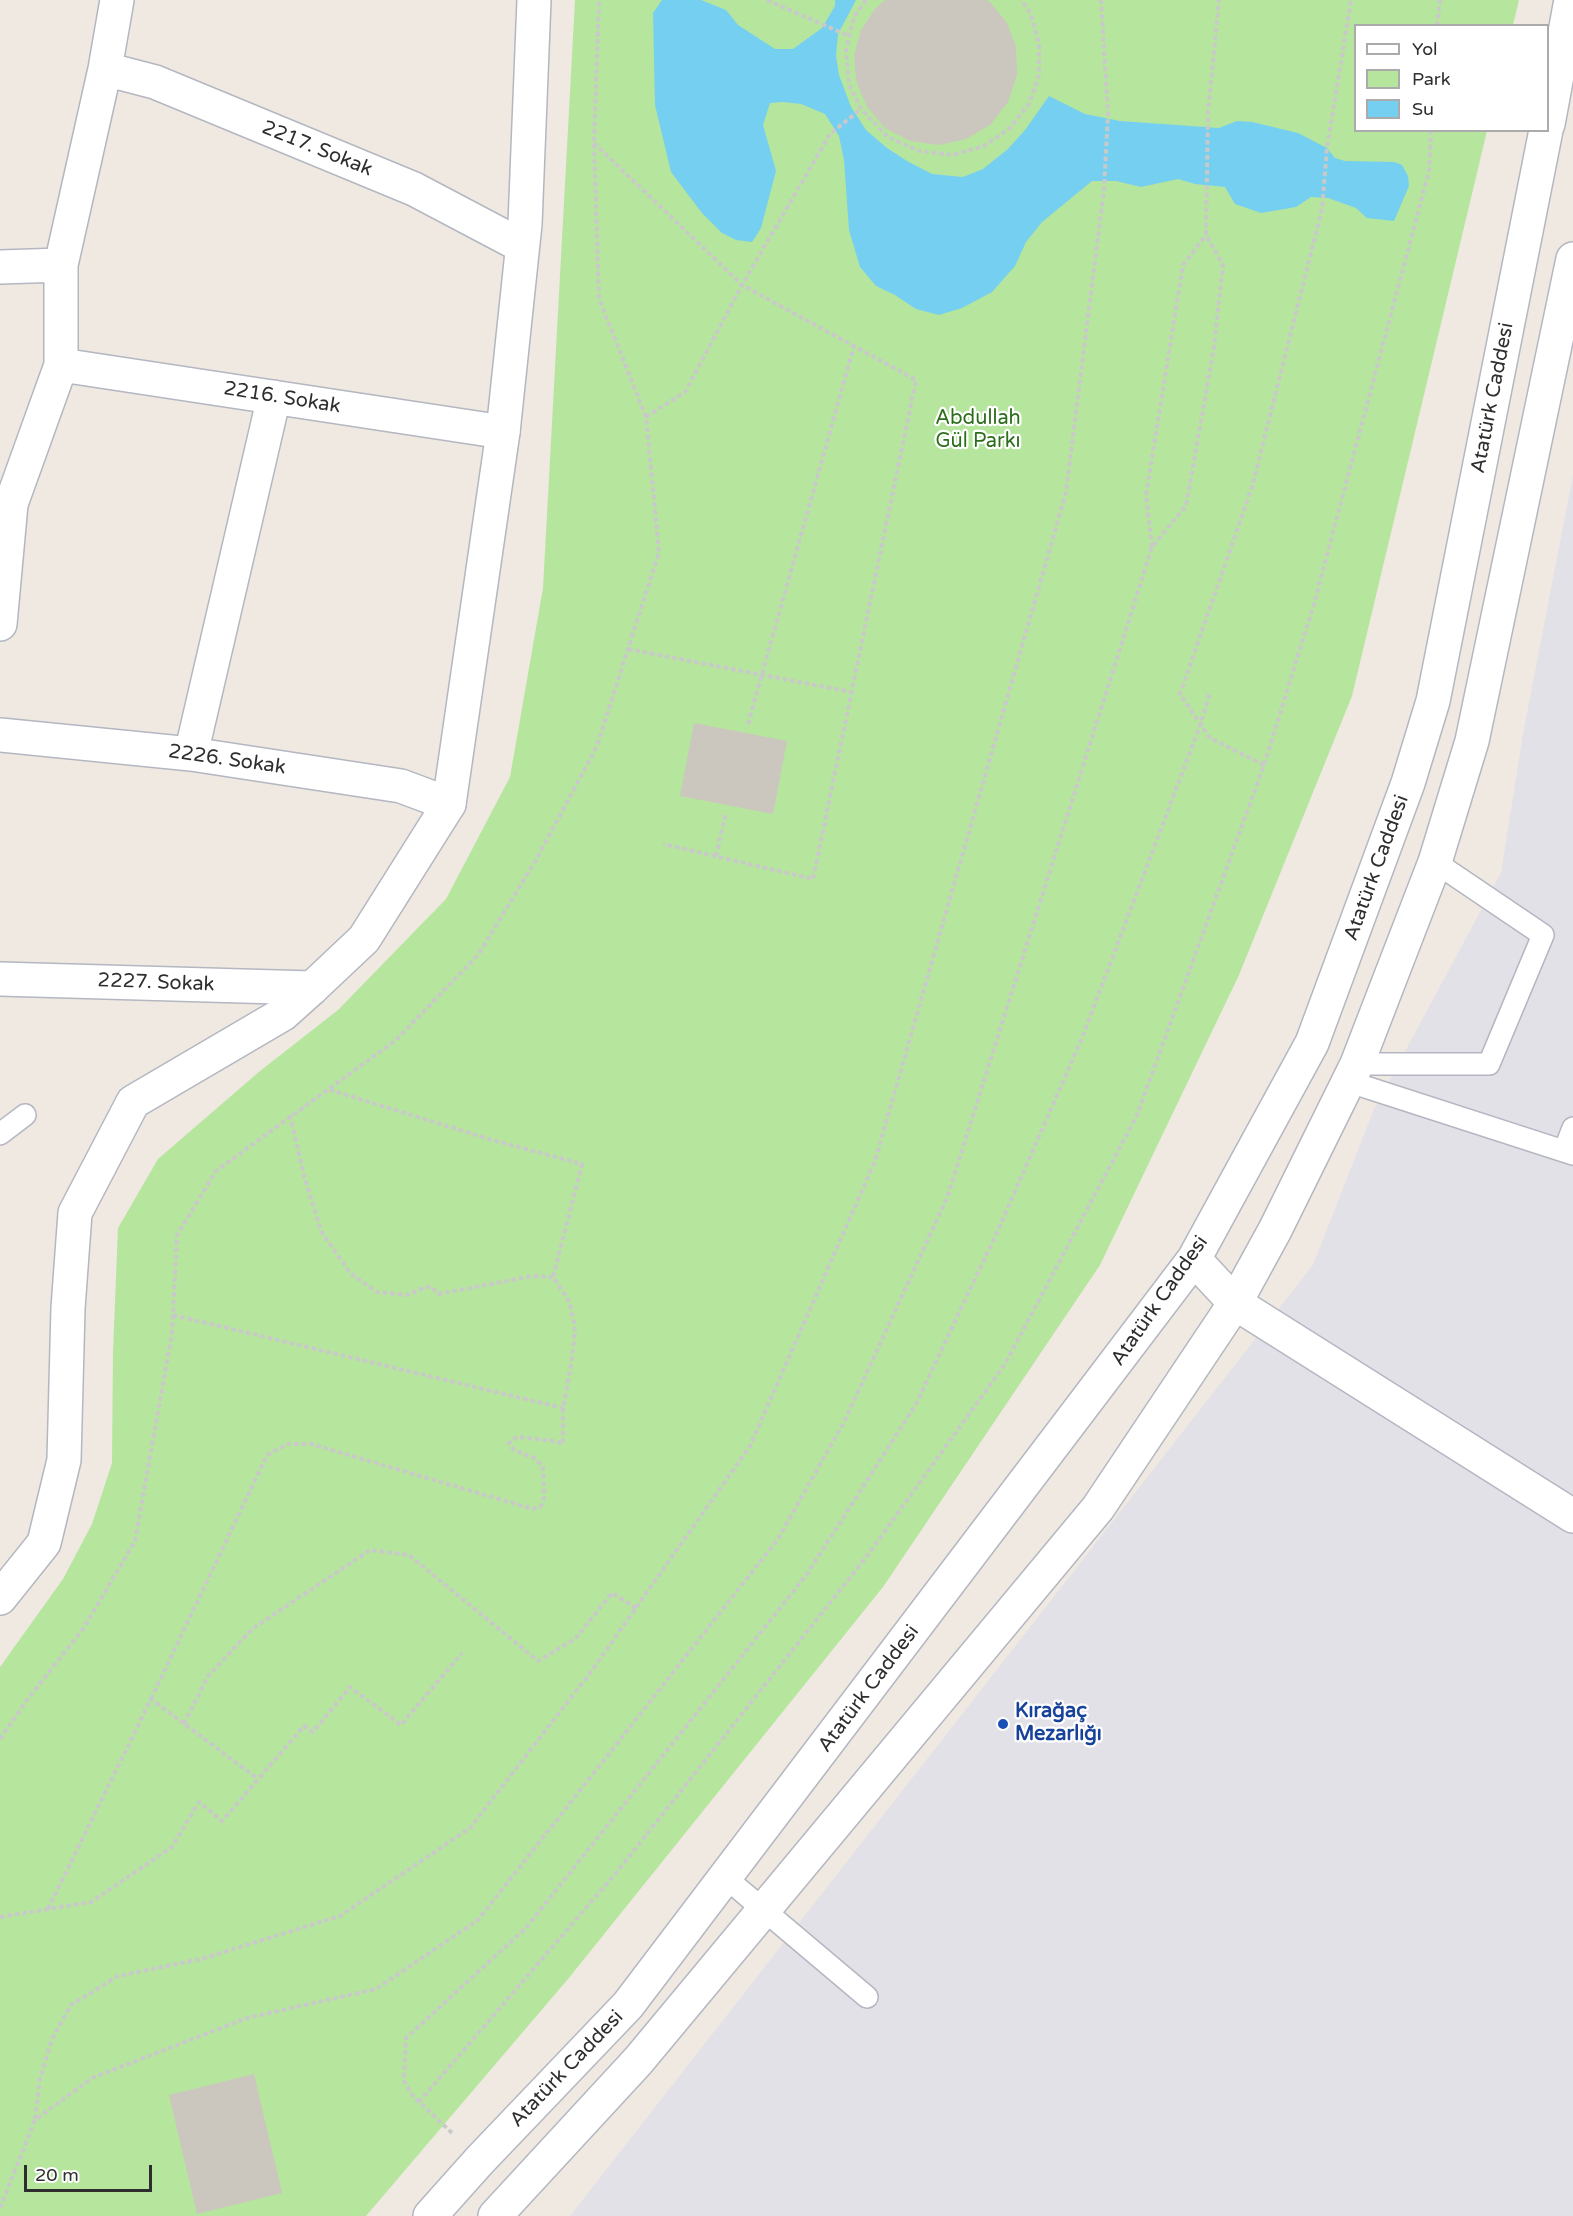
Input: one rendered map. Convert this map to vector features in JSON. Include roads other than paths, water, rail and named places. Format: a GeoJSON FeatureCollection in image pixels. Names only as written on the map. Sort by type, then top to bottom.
{"type":"FeatureCollection","features":[{"type":"Feature","properties":{"kind":"main road"},"geometry":{"type":"LineString","coordinates":[[0,624],[6,505],[61,365],[61,265],[105,69],[117,0]]}},
{"type":"Feature","properties":{"kind":"main road"},"geometry":{"type":"LineString","coordinates":[[0,1598],[44,1543],[64,1460],[68,1308],[75,1213],[133,1101],[283,1014],[312,988],[364,939],[449,804],[503,432],[525,224],[534,0]]}},
{"type":"Feature","properties":{"kind":"main road"},"geometry":{"type":"LineString","coordinates":[[1549,119],[1570,21]]}},
{"type":"Feature","properties":{"kind":"main road","name":"2217. Sokak"},"geometry":{"type":"LineString","coordinates":[[105,69],[155,82],[414,189],[522,246]]}},
{"type":"Feature","properties":{"kind":"main road","name":"Atatürk Caddesi"},"geometry":{"type":"LineString","coordinates":[[430,2216],[480,2160],[628,2005],[1194,1260],[1312,1043],[1408,783],[1433,701],[1546,132]]}},
{"type":"Feature","properties":{"kind":"main road"},"geometry":{"type":"LineString","coordinates":[[495,2216],[638,2061],[1098,1508],[1235,1303],[1275,1230],[1352,1073],[1435,862],[1472,741],[1573,259]]}},
{"type":"Feature","properties":{"kind":"main road"},"geometry":{"type":"LineString","coordinates":[[0,267],[61,265]]}},
{"type":"Feature","properties":{"kind":"main road","name":"2216. Sokak"},"geometry":{"type":"LineString","coordinates":[[61,365],[503,432]]}},
{"type":"Feature","properties":{"kind":"main road"},"geometry":{"type":"LineString","coordinates":[[191,754],[274,397]]}},
{"type":"Feature","properties":{"kind":"main road","name":"2226. Sokak"},"geometry":{"type":"LineString","coordinates":[[0,735],[191,754],[401,786],[449,804]]}},
{"type":"Feature","properties":{"kind":"main road","name":"2227. Sokak"},"geometry":{"type":"LineString","coordinates":[[0,979],[312,988]]}},
{"type":"Feature","properties":{"kind":"main road"},"geometry":{"type":"LineString","coordinates":[[1194,1260],[1235,1303],[1573,1516]]}},
{"type":"Feature","properties":{"kind":"lane"},"geometry":{"type":"LineString","coordinates":[[1352,1073],[1489,1064],[1543,935],[1435,862]]}},
{"type":"Feature","properties":{"kind":"lane"},"geometry":{"type":"LineString","coordinates":[[1352,1073],[1568,1152],[1573,1128]]}},
{"type":"Feature","properties":{"kind":"lane"},"geometry":{"type":"LineString","coordinates":[[0,1134],[25,1115]]}},
{"type":"Feature","properties":{"kind":"lane"},"geometry":{"type":"LineString","coordinates":[[726,1878],[867,1997]]}},
{"type":"Feature","properties":{"kind":"water"},"geometry":{"type":"Polygon","coordinates":[[[662,0],[701,0],[726,10],[738,25],[775,49],[793,49],[822,28],[835,6],[835,0],[856,0],[838,34],[836,56],[839,75],[851,107],[866,130],[887,148],[932,174],[963,177],[983,169],[1008,149],[1025,130],[1049,96],[1085,114],[1120,121],[1219,128],[1237,121],[1252,122],[1298,133],[1327,148],[1335,158],[1345,161],[1394,162],[1402,165],[1408,176],[1409,186],[1394,221],[1367,218],[1356,208],[1328,198],[1311,197],[1296,207],[1261,213],[1235,204],[1225,187],[1195,184],[1178,179],[1141,187],[1116,181],[1092,181],[1042,222],[1026,242],[1015,266],[992,292],[962,308],[939,315],[916,309],[876,286],[860,267],[849,230],[844,160],[839,136],[825,114],[801,104],[770,103],[763,125],[776,171],[761,228],[752,242],[736,240],[722,233],[702,213],[671,172],[655,105],[653,13],[662,0]]]}},
{"type":"Feature","properties":{"kind":"place","name":"Kırağaç Mezarlığı"},"geometry":{"type":"Point","coordinates":[1003,1724]}},
{"type":"Feature","properties":{"kind":"park label","name":"Abdullah Gül Parkı"},"geometry":{"type":"Point","coordinates":[978,430]}}]}
